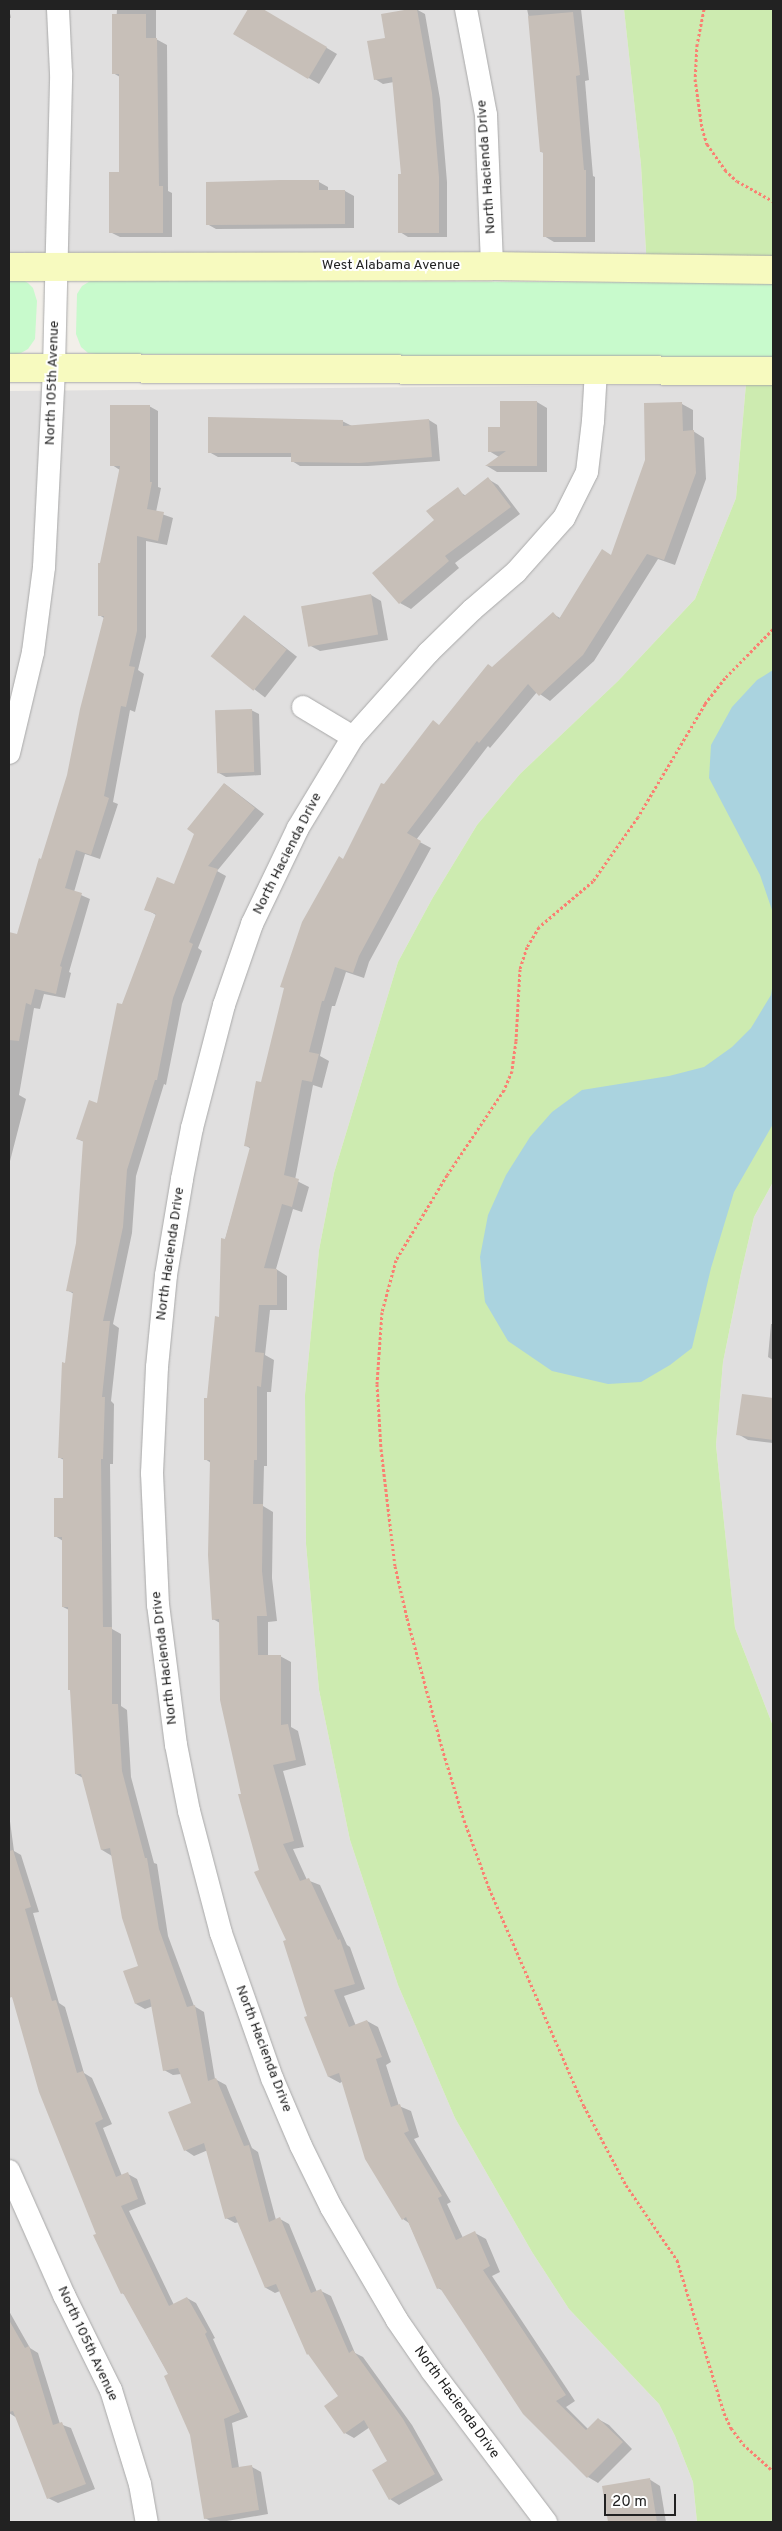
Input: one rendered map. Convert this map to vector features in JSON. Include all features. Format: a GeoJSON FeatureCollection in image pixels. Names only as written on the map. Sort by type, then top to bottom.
{"type":"FeatureCollection","features":[{"type":"Feature","properties":{"kind":"street","name":"North 105th Avenue"},"geometry":{"type":"LineString","coordinates":[[9,753],[33,652],[44,568],[54,368],[61,73],[58,9]]}},
{"type":"Feature","properties":{"kind":"street","name":"North Hacienda Drive"},"geometry":{"type":"LineString","coordinates":[[466,9],[486,116],[492,266]]}},
{"type":"Feature","properties":{"kind":"street","name":"West Alabama Avenue"},"geometry":{"type":"LineString","coordinates":[[9,267],[492,266],[773,270]]}},
{"type":"Feature","properties":{"kind":"street"},"geometry":{"type":"LineString","coordinates":[[9,368],[773,371]]}},
{"type":"Feature","properties":{"kind":"street","name":"North Hacienda Drive"},"geometry":{"type":"LineString","coordinates":[[546,2522],[438,2379],[397,2320],[331,2207],[301,2146],[272,2078],[221,1933],[193,1828],[176,1745],[158,1605],[152,1473],[157,1367],[166,1275],[192,1128],[224,1005],[252,924],[298,828],[353,737],[428,653],[472,610],[516,572],[564,518],[587,472],[594,421],[596,370]]}},
{"type":"Feature","properties":{"kind":"street"},"geometry":{"type":"LineString","coordinates":[[303,708],[353,737]]}},
{"type":"Feature","properties":{"kind":"street","name":"North 105th Avenue"},"geometry":{"type":"LineString","coordinates":[[9,2171],[64,2295],[110,2390],[136,2468],[147,2522]]}},
{"type":"Feature","properties":{"kind":"path"},"geometry":{"type":"LineString","coordinates":[[704,9],[697,44],[695,79],[702,128],[707,144],[725,170],[738,181],[773,201]]}},
{"type":"Feature","properties":{"kind":"path"},"geometry":{"type":"LineString","coordinates":[[773,629],[725,678],[705,704],[638,816],[593,881],[539,927],[527,947],[520,968],[516,1041],[512,1071],[504,1090],[448,1175],[396,1260],[382,1312],[377,1384],[381,1449],[399,1583],[442,1748],[482,1871],[584,2106],[626,2184],[677,2260],[724,2413],[731,2428],[743,2444],[773,2471]]}},
{"type":"Feature","properties":{"kind":"shaded area"},"geometry":{"type":"Polygon","coordinates":[[[9,9],[624,9],[641,165],[647,268],[9,267],[9,9]]]}},
{"type":"Feature","properties":{"kind":"shaded area"},"geometry":{"type":"Polygon","coordinates":[[[746,384],[736,498],[695,599],[618,681],[520,774],[477,825],[432,899],[398,962],[334,1173],[319,1250],[305,1395],[306,1544],[319,1690],[350,1840],[398,1985],[455,2118],[532,2252],[569,2309],[659,2404],[675,2436],[693,2482],[697,2522],[9,2522],[9,391],[746,384]]]}},
{"type":"Feature","properties":{"kind":"shaded area"},"geometry":{"type":"Polygon","coordinates":[[[773,1182],[773,1726],[735,1628],[716,1445],[723,1362],[741,1273],[754,1217],[773,1182]]]}},
{"type":"Feature","properties":{"kind":"green space"},"geometry":{"type":"Polygon","coordinates":[[[624,9],[773,9],[773,270],[647,268],[641,165],[624,9]]]}},
{"type":"Feature","properties":{"kind":"green space"},"geometry":{"type":"Polygon","coordinates":[[[9,278],[23,280],[28,283],[33,288],[37,301],[35,339],[28,349],[11,355],[9,355],[9,278]]]}},
{"type":"Feature","properties":{"kind":"green space"},"geometry":{"type":"Polygon","coordinates":[[[92,280],[773,283],[773,358],[96,354],[88,353],[81,347],[76,334],[77,294],[82,286],[92,280]]]}},
{"type":"Feature","properties":{"kind":"green space"},"geometry":{"type":"Polygon","coordinates":[[[746,384],[773,384],[773,1182],[754,1217],[741,1273],[723,1362],[716,1445],[735,1628],[773,1726],[773,2522],[697,2522],[693,2482],[675,2436],[659,2404],[569,2309],[532,2252],[455,2118],[398,1985],[350,1840],[319,1690],[306,1544],[305,1395],[319,1250],[334,1173],[398,962],[432,899],[477,825],[520,774],[618,681],[695,599],[736,498],[746,384]]]}},
{"type":"Feature","properties":{"kind":"water"},"geometry":{"type":"Polygon","coordinates":[[[773,670],[773,913],[760,875],[709,778],[711,745],[732,707],[757,680],[773,670]]]}},
{"type":"Feature","properties":{"kind":"water"},"geometry":{"type":"Polygon","coordinates":[[[773,982],[773,1124],[734,1192],[711,1268],[692,1348],[670,1365],[641,1382],[608,1384],[552,1371],[508,1341],[485,1302],[480,1257],[488,1215],[506,1175],[530,1137],[552,1112],[582,1090],[669,1076],[704,1067],[732,1047],[751,1028],[771,995],[773,982]]]}},
{"type":"Feature","properties":{"kind":"building"},"geometry":{"type":"Polygon","coordinates":[[[248,9],[263,9],[327,47],[308,79],[233,34],[248,9]]]}},
{"type":"Feature","properties":{"kind":"building"},"geometry":{"type":"Polygon","coordinates":[[[417,9],[432,93],[439,177],[439,233],[398,233],[398,174],[401,174],[392,77],[374,80],[367,41],[385,38],[381,14],[417,9]]]}},
{"type":"Feature","properties":{"kind":"building"},"geometry":{"type":"Polygon","coordinates":[[[573,12],[580,75],[576,76],[584,170],[586,170],[586,237],[543,237],[543,152],[540,152],[528,16],[573,12]]]}},
{"type":"Feature","properties":{"kind":"building"},"geometry":{"type":"Polygon","coordinates":[[[112,14],[146,14],[146,38],[157,38],[159,186],[163,186],[163,233],[109,233],[109,172],[119,172],[119,74],[112,74],[112,14]]]}},
{"type":"Feature","properties":{"kind":"building"},"geometry":{"type":"Polygon","coordinates":[[[319,180],[319,190],[345,190],[345,224],[206,225],[206,182],[319,180]]]}},
{"type":"Feature","properties":{"kind":"building"},"geometry":{"type":"Polygon","coordinates":[[[500,401],[537,401],[537,466],[485,466],[506,451],[488,452],[488,427],[500,427],[500,401]]]}},
{"type":"Feature","properties":{"kind":"building"},"geometry":{"type":"Polygon","coordinates":[[[682,402],[683,431],[694,430],[696,473],[664,560],[647,554],[583,655],[539,696],[528,684],[479,743],[477,741],[407,833],[421,841],[359,956],[353,973],[335,967],[324,1001],[322,1001],[309,1052],[319,1054],[312,1082],[302,1080],[284,1175],[299,1179],[292,1207],[282,1204],[264,1268],[277,1269],[277,1305],[259,1305],[255,1352],[264,1353],[261,1387],[257,1386],[257,1460],[254,1460],[253,1504],[263,1504],[262,1571],[267,1616],[257,1616],[258,1655],[281,1655],[281,1725],[288,1724],[296,1760],[273,1765],[294,1841],[283,1844],[300,1881],[309,1878],[338,1940],[340,1939],[355,1984],[334,1990],[349,2027],[367,2020],[382,2057],[376,2059],[391,2107],[400,2104],[409,2131],[404,2133],[442,2196],[438,2198],[456,2240],[475,2231],[490,2266],[483,2270],[566,2395],[556,2401],[586,2430],[598,2418],[623,2442],[587,2478],[523,2414],[440,2288],[437,2289],[406,2217],[402,2220],[365,2159],[339,2073],[328,2077],[304,2017],[307,2016],[283,1941],[286,1940],[254,1872],[259,1870],[238,1794],[241,1794],[220,1700],[219,1619],[212,1620],[208,1555],[210,1460],[204,1460],[204,1398],[207,1398],[215,1316],[219,1317],[221,1238],[225,1239],[250,1147],[244,1146],[256,1081],[261,1082],[284,988],[280,987],[302,922],[339,856],[343,859],[381,783],[384,784],[433,720],[439,725],[488,664],[492,667],[553,612],[559,619],[602,549],[611,555],[645,460],[644,403],[682,402]]]}},
{"type":"Feature","properties":{"kind":"building"},"geometry":{"type":"Polygon","coordinates":[[[110,405],[150,405],[150,482],[152,482],[147,509],[164,512],[158,541],[137,536],[137,631],[129,666],[135,667],[126,707],[121,706],[104,796],[109,798],[91,855],[76,850],[65,888],[82,893],[60,966],[62,967],[56,994],[35,989],[31,1005],[26,1003],[19,1041],[9,1040],[9,932],[17,934],[39,858],[41,859],[67,775],[80,709],[104,616],[98,616],[98,563],[100,563],[120,466],[110,466],[110,405]]]}},
{"type":"Feature","properties":{"kind":"building"},"geometry":{"type":"Polygon","coordinates":[[[208,417],[343,420],[343,426],[429,419],[432,457],[359,463],[291,462],[291,453],[208,453],[208,417]]]}},
{"type":"Feature","properties":{"kind":"building"},"geometry":{"type":"Polygon","coordinates":[[[488,477],[511,507],[445,556],[449,561],[399,604],[372,573],[434,520],[426,511],[458,487],[464,496],[488,477]]]}},
{"type":"Feature","properties":{"kind":"building"},"geometry":{"type":"Polygon","coordinates":[[[371,594],[378,634],[308,647],[301,606],[371,594]]]}},
{"type":"Feature","properties":{"kind":"building"},"geometry":{"type":"Polygon","coordinates":[[[244,615],[287,650],[253,691],[211,656],[244,615]]]}},
{"type":"Feature","properties":{"kind":"building"},"geometry":{"type":"Polygon","coordinates":[[[252,709],[254,772],[217,773],[215,710],[252,709]]]}},
{"type":"Feature","properties":{"kind":"building"},"geometry":{"type":"Polygon","coordinates":[[[224,783],[255,808],[208,866],[218,869],[189,942],[193,944],[173,998],[157,1080],[155,1080],[127,1170],[123,1227],[103,1321],[110,1321],[102,1397],[105,1397],[103,1459],[101,1459],[103,1627],[112,1627],[112,1704],[118,1704],[122,1771],[145,1858],[147,1858],[159,1929],[187,2007],[195,2005],[208,2081],[216,2078],[244,2146],[249,2145],[269,2222],[280,2217],[311,2293],[321,2289],[349,2353],[353,2350],[403,2419],[435,2474],[389,2500],[372,2470],[387,2461],[364,2420],[344,2434],[324,2406],[338,2396],[307,2355],[276,2284],[265,2288],[235,2216],[225,2219],[204,2143],[184,2151],[168,2112],[191,2103],[178,2068],[163,2071],[150,1999],[135,2004],[123,1971],[138,1966],[122,1918],[110,1848],[101,1850],[81,1774],[75,1774],[70,1690],[68,1690],[68,1607],[62,1607],[62,1537],[54,1537],[54,1498],[63,1498],[63,1458],[58,1458],[62,1362],[65,1363],[73,1292],[66,1291],[76,1243],[83,1141],[76,1139],[89,1100],[97,1103],[117,1003],[122,1004],[156,914],[144,910],[157,877],[174,884],[194,834],[187,829],[224,783]]]}},
{"type":"Feature","properties":{"kind":"building"},"geometry":{"type":"Polygon","coordinates":[[[742,1394],[773,1398],[773,1440],[736,1435],[742,1394]]]}},
{"type":"Feature","properties":{"kind":"building"},"geometry":{"type":"Polygon","coordinates":[[[13,1850],[31,1907],[25,1909],[52,2001],[56,2000],[77,2073],[83,2071],[103,2119],[95,2123],[116,2177],[128,2172],[138,2199],[121,2206],[169,2306],[187,2297],[207,2332],[205,2334],[240,2412],[224,2419],[232,2468],[252,2465],[259,2510],[204,2519],[190,2435],[164,2376],[168,2374],[123,2293],[121,2294],[93,2235],[96,2234],[39,2092],[12,1997],[9,1998],[9,1851],[13,1850]]]}},
{"type":"Feature","properties":{"kind":"building"},"geometry":{"type":"Polygon","coordinates":[[[9,2320],[25,2348],[29,2346],[53,2425],[62,2422],[86,2484],[47,2499],[13,2411],[9,2412],[9,2320]]]}},
{"type":"Feature","properties":{"kind":"building"},"geometry":{"type":"Polygon","coordinates":[[[650,2478],[657,2522],[608,2522],[602,2486],[650,2478]]]}}]}
